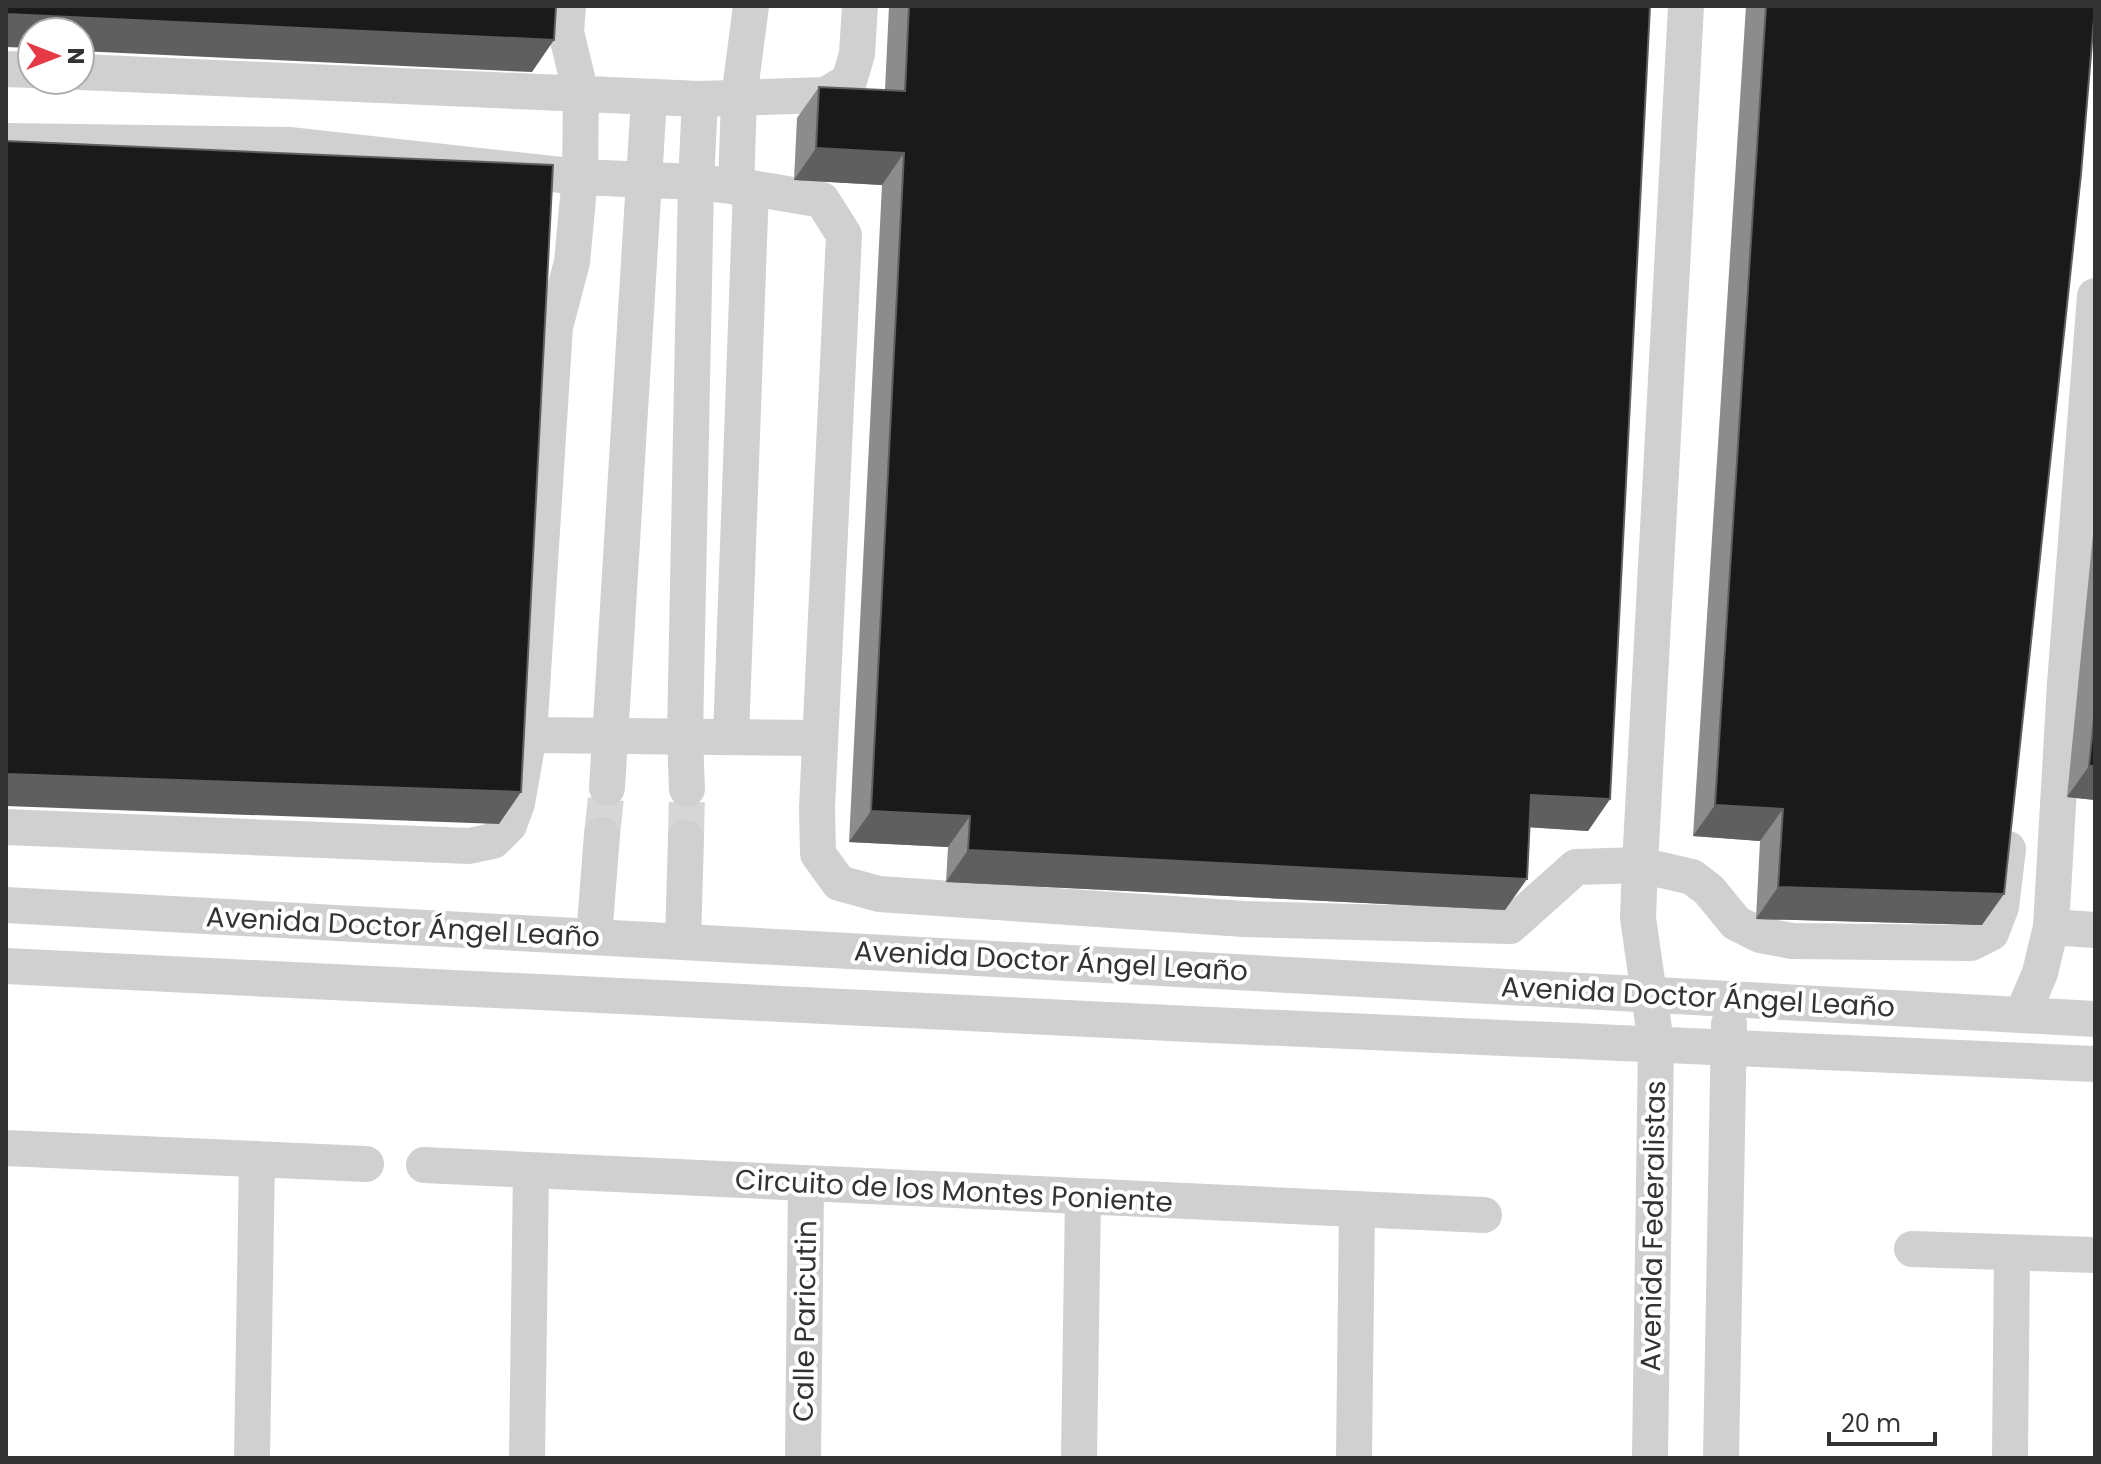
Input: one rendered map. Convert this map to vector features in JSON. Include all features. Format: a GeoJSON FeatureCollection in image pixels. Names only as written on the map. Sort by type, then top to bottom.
{"type":"FeatureCollection","features":[{"type":"Feature","properties":{"kind":"street"},"geometry":{"type":"LineString","coordinates":[[6,827],[469,846],[493,841],[509,825],[517,803],[529,735],[555,327],[572,262],[580,177],[581,94],[566,32],[568,6]]}},
{"type":"Feature","properties":{"kind":"street"},"geometry":{"type":"LineString","coordinates":[[731,737],[744,187],[739,98],[751,6]]}},
{"type":"Feature","properties":{"kind":"street"},"geometry":{"type":"LineString","coordinates":[[96,73],[649,98],[739,98],[824,108],[849,81],[857,54],[860,6]]}},
{"type":"Feature","properties":{"kind":"street","name":"Avenida Federalistas"},"geometry":{"type":"LineString","coordinates":[[1650,1458],[1656,1043],[1638,918],[1686,6]]}},
{"type":"Feature","properties":{"kind":"street"},"geometry":{"type":"LineString","coordinates":[[607,788],[649,98]]}},
{"type":"Feature","properties":{"kind":"street"},"geometry":{"type":"LineString","coordinates":[[687,789],[685,736],[700,99]]}},
{"type":"Feature","properties":{"kind":"street"},"geometry":{"type":"LineString","coordinates":[[6,141],[289,145],[580,177],[645,178],[821,191],[844,235],[819,738],[818,854],[839,883],[879,894],[1244,919],[1510,926],[1576,867],[1640,865],[1692,877],[1709,890],[1736,923],[1760,935],[1792,941],[1971,943],[1991,933],[2001,907],[2012,815]]}},
{"type":"Feature","properties":{"kind":"street"},"geometry":{"type":"LineString","coordinates":[[2058,347],[2080,291]]}},
{"type":"Feature","properties":{"kind":"street"},"geometry":{"type":"LineString","coordinates":[[2022,1015],[2040,973],[2051,927],[2065,683],[2080,291]]}},
{"type":"Feature","properties":{"kind":"street"},"geometry":{"type":"LineString","coordinates":[[529,735],[819,738]]}},
{"type":"Feature","properties":{"kind":"street"},"geometry":{"type":"LineString","coordinates":[[594,937],[602,835]]}},
{"type":"Feature","properties":{"kind":"street"},"geometry":{"type":"LineString","coordinates":[[683,941],[686,838]]}},
{"type":"Feature","properties":{"kind":"street","name":"Avenida Doctor Ángel Leaño"},"geometry":{"type":"LineString","coordinates":[[6,905],[2095,1019]]}},
{"type":"Feature","properties":{"kind":"street"},"geometry":{"type":"LineString","coordinates":[[2051,927],[2095,930]]}},
{"type":"Feature","properties":{"kind":"street","name":"Avenida Doctor Ángel Leaño"},"geometry":{"type":"LineString","coordinates":[[6,966],[1211,1025],[2095,1064]]}},
{"type":"Feature","properties":{"kind":"street"},"geometry":{"type":"LineString","coordinates":[[1211,1025],[1214,970]]}},
{"type":"Feature","properties":{"kind":"street"},"geometry":{"type":"LineString","coordinates":[[1721,1458],[1730,998]]}},
{"type":"Feature","properties":{"kind":"street"},"geometry":{"type":"LineString","coordinates":[[6,1148],[366,1164]]}},
{"type":"Feature","properties":{"kind":"street"},"geometry":{"type":"LineString","coordinates":[[252,1458],[257,1159]]}},
{"type":"Feature","properties":{"kind":"street","name":"Circuito de los Montes Poniente"},"geometry":{"type":"LineString","coordinates":[[424,1165],[1484,1215]]}},
{"type":"Feature","properties":{"kind":"street"},"geometry":{"type":"LineString","coordinates":[[527,1458],[531,1171]]}},
{"type":"Feature","properties":{"kind":"street","name":"Calle Paricutin"},"geometry":{"type":"LineString","coordinates":[[803,1458],[806,1184]]}},
{"type":"Feature","properties":{"kind":"street"},"geometry":{"type":"LineString","coordinates":[[1079,1458],[1083,1197]]}},
{"type":"Feature","properties":{"kind":"street"},"geometry":{"type":"LineString","coordinates":[[1354,1458],[1357,1210]]}},
{"type":"Feature","properties":{"kind":"street"},"geometry":{"type":"LineString","coordinates":[[1912,1249],[2095,1255]]}},
{"type":"Feature","properties":{"kind":"street"},"geometry":{"type":"LineString","coordinates":[[2010,1458],[2012,1253]]}},
{"type":"Feature","properties":{"kind":"building"},"geometry":{"type":"Polygon","coordinates":[[[6,6],[556,6],[554,40],[6,14],[6,6]]]}},
{"type":"Feature","properties":{"kind":"building"},"geometry":{"type":"Polygon","coordinates":[[[909,6],[1650,6],[1610,799],[1531,795],[1527,879],[968,850],[970,816],[871,811],[904,153],[816,148],[819,87],[905,91],[909,6]]]}},
{"type":"Feature","properties":{"kind":"building"},"geometry":{"type":"Polygon","coordinates":[[[1766,6],[2095,6],[2081,174],[2004,894],[1778,887],[1783,809],[1715,805],[1766,6]]]}},
{"type":"Feature","properties":{"kind":"building"},"geometry":{"type":"Polygon","coordinates":[[[6,141],[553,165],[521,792],[6,774],[6,141]]]}},
{"type":"Feature","properties":{"kind":"building"},"geometry":{"type":"Polygon","coordinates":[[[2095,708],[2095,766],[2089,766],[2095,708]]]}},
{"type":"Feature","properties":{"kind":"tunnel"},"geometry":{"type":"LineString","coordinates":[[602,835],[607,788]]}},
{"type":"Feature","properties":{"kind":"tunnel"},"geometry":{"type":"LineString","coordinates":[[686,838],[687,789]]}}]}
